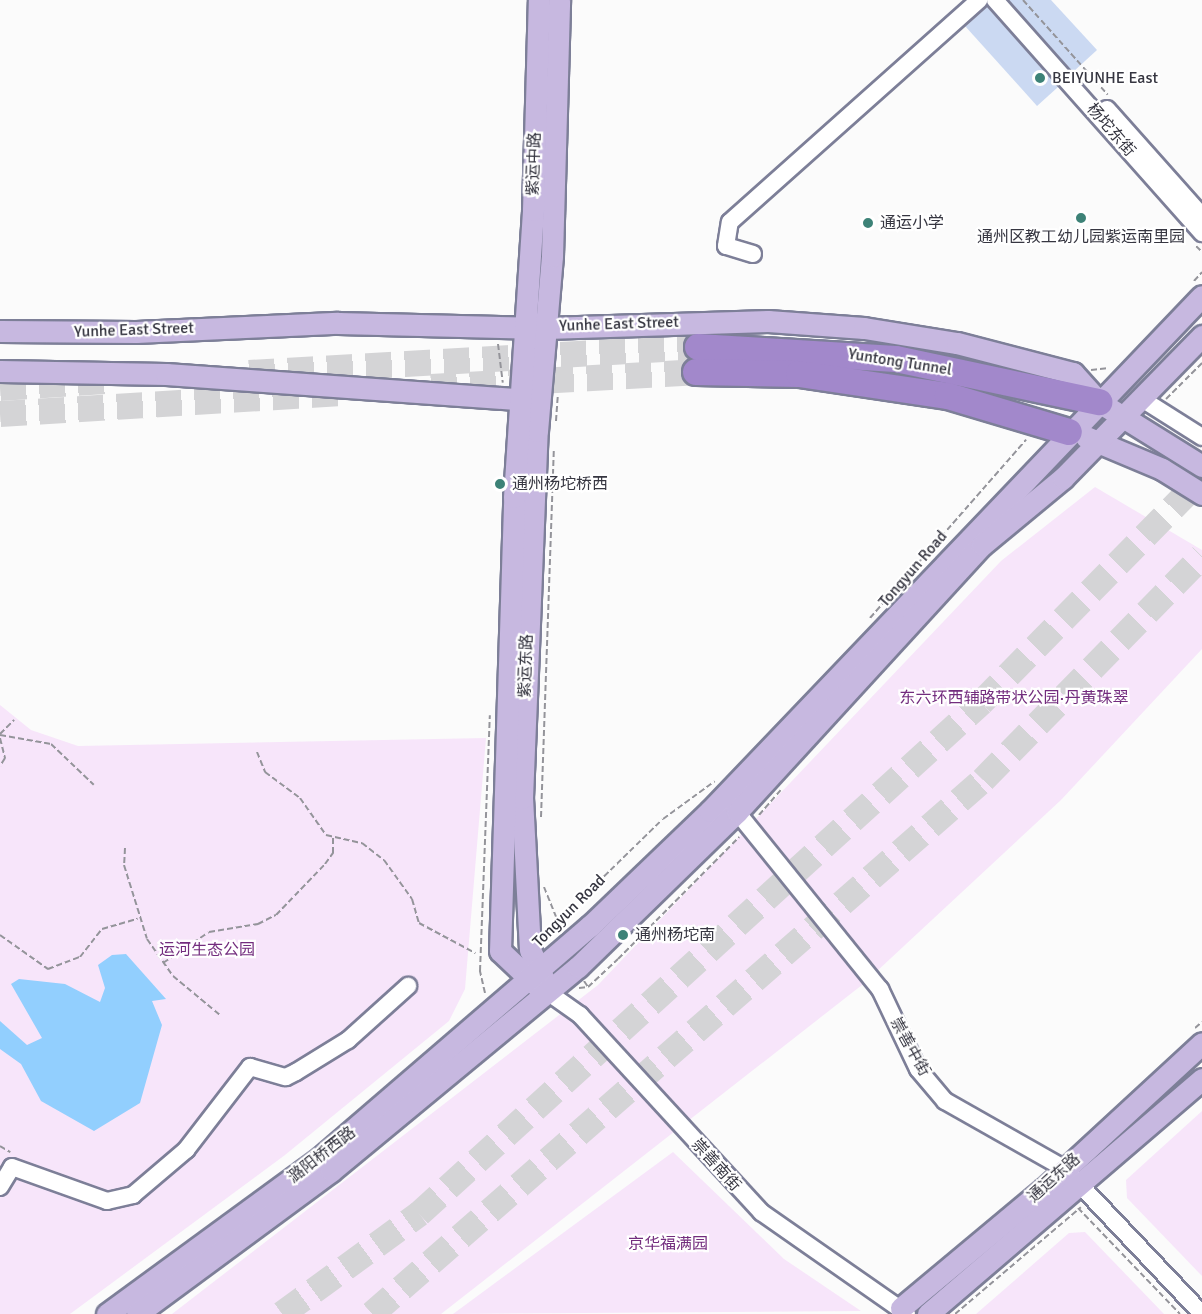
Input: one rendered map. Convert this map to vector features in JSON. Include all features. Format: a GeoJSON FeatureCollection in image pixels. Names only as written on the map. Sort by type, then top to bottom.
{"type":"FeatureCollection","features":[{"type":"Feature","properties":{"kind":"highway","name":"Yuntong Tunnel"},"geometry":{"type":"LineString","coordinates":[[1069,432],[948,396],[697,360],[896,359],[1099,402]]}},
{"type":"Feature","properties":{"kind":"main road","name":"紫运中路"},"geometry":{"type":"LineString","coordinates":[[523,328],[533,210],[539,0]]}},
{"type":"Feature","properties":{"kind":"main road","name":"紫运中路"},"geometry":{"type":"LineString","coordinates":[[546,328],[559,0]]}},
{"type":"Feature","properties":{"kind":"main road","name":"Tongyun Road"},"geometry":{"type":"LineString","coordinates":[[535,975],[710,811],[1099,402],[1194,292]]}},
{"type":"Feature","properties":{"kind":"main road","name":"Yunhe East Street"},"geometry":{"type":"LineString","coordinates":[[0,331],[136,332],[338,323],[546,328],[768,321],[864,328],[957,343],[1054,367],[1081,380],[1099,402],[1121,417],[1202,466]]}},
{"type":"Feature","properties":{"kind":"main road","name":"紫运东路"},"geometry":{"type":"LineString","coordinates":[[523,328],[529,400],[522,798],[530,950]]}},
{"type":"Feature","properties":{"kind":"main road","name":"紫运东路"},"geometry":{"type":"LineString","coordinates":[[546,328],[529,400],[500,951],[535,975],[546,991]]}},
{"type":"Feature","properties":{"kind":"main road"},"geometry":{"type":"LineString","coordinates":[[1146,402],[1202,336]]}},
{"type":"Feature","properties":{"kind":"main road"},"geometry":{"type":"LineString","coordinates":[[0,371],[166,374],[529,400]]}},
{"type":"Feature","properties":{"kind":"main road","name":"Tongyun Road"},"geometry":{"type":"LineString","coordinates":[[546,991],[578,967],[744,818],[982,545],[1100,441],[1121,417],[1146,402]]}},
{"type":"Feature","properties":{"kind":"main road"},"geometry":{"type":"LineString","coordinates":[[1069,432],[1100,441],[1202,494]]}},
{"type":"Feature","properties":{"kind":"main road"},"geometry":{"type":"LineString","coordinates":[[530,950],[535,975]]}},
{"type":"Feature","properties":{"kind":"main road","name":"潞阳桥西路"},"geometry":{"type":"LineString","coordinates":[[107,1314],[320,1158],[535,975]]}},
{"type":"Feature","properties":{"kind":"main road","name":"潞阳桥西路"},"geometry":{"type":"LineString","coordinates":[[137,1314],[331,1171],[546,991]]}},
{"type":"Feature","properties":{"kind":"main road","name":"通运东路"},"geometry":{"type":"LineString","coordinates":[[904,1311],[1065,1169],[1202,1043]]}},
{"type":"Feature","properties":{"kind":"main road","name":"通运东路"},"geometry":{"type":"LineString","coordinates":[[928,1314],[1075,1192],[1202,1079]]}},
{"type":"Feature","properties":{"kind":"street"},"geometry":{"type":"LineString","coordinates":[[753,254],[726,246],[729,222],[979,0]]}},
{"type":"Feature","properties":{"kind":"street","name":"杨坨东街"},"geometry":{"type":"LineString","coordinates":[[995,0],[1202,233]]}},
{"type":"Feature","properties":{"kind":"street","name":"杨坨东街"},"geometry":{"type":"LineString","coordinates":[[1010,0],[1202,216]]}},
{"type":"Feature","properties":{"kind":"street"},"geometry":{"type":"LineString","coordinates":[[1146,402],[1202,436]]}},
{"type":"Feature","properties":{"kind":"street","name":"崇善中街"},"geometry":{"type":"LineString","coordinates":[[744,818],[880,989],[918,1069],[945,1101],[1065,1169],[1075,1192],[1202,1314]]}},
{"type":"Feature","properties":{"kind":"street"},"geometry":{"type":"LineString","coordinates":[[0,1187],[12,1167],[107,1201],[133,1195],[186,1150],[250,1066],[286,1077],[296,1072],[348,1040],[408,986]]}},
{"type":"Feature","properties":{"kind":"street","name":"崇善南街"},"geometry":{"type":"LineString","coordinates":[[546,991],[580,1015],[761,1212],[904,1311]]}},
{"type":"Feature","properties":{"kind":"path"},"geometry":{"type":"LineString","coordinates":[[1194,292],[1202,272]]}},
{"type":"Feature","properties":{"kind":"path"},"geometry":{"type":"LineString","coordinates":[[1146,402],[1168,398],[1202,363]]}},
{"type":"Feature","properties":{"kind":"path"},"geometry":{"type":"LineString","coordinates":[[1081,380],[1090,370],[1114,368]]}},
{"type":"Feature","properties":{"kind":"path"},"geometry":{"type":"LineString","coordinates":[[555,423],[558,389]]}},
{"type":"Feature","properties":{"kind":"path","name":"Tongyun Road"},"geometry":{"type":"LineString","coordinates":[[864,624],[1041,422]]}},
{"type":"Feature","properties":{"kind":"path","name":"紫运东路"},"geometry":{"type":"LineString","coordinates":[[540,825],[554,435]]}},
{"type":"Feature","properties":{"kind":"path"},"geometry":{"type":"LineString","coordinates":[[0,736],[14,720]]}},
{"type":"Feature","properties":{"kind":"path"},"geometry":{"type":"LineString","coordinates":[[0,736],[5,758],[0,766]]}},
{"type":"Feature","properties":{"kind":"path"},"geometry":{"type":"LineString","coordinates":[[0,736],[51,744],[94,786]]}},
{"type":"Feature","properties":{"kind":"path"},"geometry":{"type":"LineString","coordinates":[[257,752],[265,772],[300,798],[333,838]]}},
{"type":"Feature","properties":{"kind":"path","name":"Tongyun Road"},"geometry":{"type":"LineString","coordinates":[[530,950],[663,819],[719,777]]}},
{"type":"Feature","properties":{"kind":"path"},"geometry":{"type":"LineString","coordinates":[[546,991],[588,987],[744,818],[790,780]]}},
{"type":"Feature","properties":{"kind":"path"},"geometry":{"type":"LineString","coordinates":[[333,838],[349,838],[375,852],[401,880],[419,923],[475,953]]}},
{"type":"Feature","properties":{"kind":"path"},"geometry":{"type":"LineString","coordinates":[[163,963],[209,932],[258,924],[276,915],[329,859],[333,838]]}},
{"type":"Feature","properties":{"kind":"path"},"geometry":{"type":"LineString","coordinates":[[125,848],[124,866],[140,918],[163,963],[193,997],[220,1015]]}},
{"type":"Feature","properties":{"kind":"path"},"geometry":{"type":"LineString","coordinates":[[542,883],[568,945]]}},
{"type":"Feature","properties":{"kind":"path"},"geometry":{"type":"LineString","coordinates":[[0,935],[48,969],[80,957],[102,929],[140,918]]}},
{"type":"Feature","properties":{"kind":"path"},"geometry":{"type":"LineString","coordinates":[[578,967],[588,987]]}},
{"type":"Feature","properties":{"kind":"path"},"geometry":{"type":"LineString","coordinates":[[1075,1192],[1180,1314]]}},
{"type":"Feature","properties":{"kind":"green space","name":"东六环西辅路带状公园·丹黄珠翠"},"geometry":{"type":"Polygon","coordinates":[[[1095,487],[1202,550],[1202,649],[1061,800],[862,985],[441,1314],[172,1314],[598,985],[1001,561],[1095,487]]]}},
{"type":"Feature","properties":{"kind":"green space","name":"运河生态公园"},"geometry":{"type":"Polygon","coordinates":[[[0,705],[31,730],[78,746],[486,738],[465,989],[449,1021],[285,1155],[70,1314],[0,1314],[0,705]]]}},
{"type":"Feature","properties":{"kind":"green space"},"geometry":{"type":"Polygon","coordinates":[[[1202,1111],[1202,1276],[1127,1198],[1126,1180],[1202,1111]]]}},
{"type":"Feature","properties":{"kind":"green space","name":"京华福满园"},"geometry":{"type":"Polygon","coordinates":[[[673,1152],[784,1259],[861,1311],[453,1314],[673,1152]]]}},
{"type":"Feature","properties":{"kind":"green space"},"geometry":{"type":"Polygon","coordinates":[[[1085,1232],[1164,1314],[976,1314],[1069,1233],[1085,1232]]]}},
{"type":"Feature","properties":{"kind":"water"},"geometry":{"type":"Polygon","coordinates":[[[126,954],[166,999],[152,1001],[162,1025],[140,1103],[94,1131],[41,1101],[21,1064],[0,1049],[0,1021],[27,1045],[42,1038],[11,984],[19,979],[65,984],[100,1002],[105,988],[98,965],[112,955],[126,954]]]}},
{"type":"Feature","properties":{"kind":"building"},"geometry":{"type":"Polygon","coordinates":[[[1009,0],[1051,0],[1097,50],[1073,72],[1009,0]]]}},
{"type":"Feature","properties":{"kind":"building"},"geometry":{"type":"Polygon","coordinates":[[[987,7],[1059,87],[1037,106],[965,26],[987,7]]]}},
{"type":"Feature","properties":{"kind":"tunnel"},"geometry":{"type":"LineString","coordinates":[[249,373],[698,347]]}},
{"type":"Feature","properties":{"kind":"tunnel"},"geometry":{"type":"LineString","coordinates":[[431,387],[696,372]]}},
{"type":"Feature","properties":{"kind":"tunnel"},"geometry":{"type":"LineString","coordinates":[[0,388],[105,381]]}},
{"type":"Feature","properties":{"kind":"tunnel"},"geometry":{"type":"LineString","coordinates":[[0,414],[341,393]]}},
{"type":"Feature","properties":{"kind":"tunnel"},"geometry":{"type":"LineString","coordinates":[[282,1314],[419,1214],[981,703],[1202,478]]}},
{"type":"Feature","properties":{"kind":"tunnel"},"geometry":{"type":"LineString","coordinates":[[372,1314],[983,780],[1202,556]]}},
{"type":"Feature","properties":{"kind":"place","name":"BEIYUNHE East"},"geometry":{"type":"Point","coordinates":[1040,78]}},
{"type":"Feature","properties":{"kind":"place","name":"通州区教工幼儿园紫运南里园"},"geometry":{"type":"Point","coordinates":[1081,218]}},
{"type":"Feature","properties":{"kind":"place","name":"通运小学"},"geometry":{"type":"Point","coordinates":[868,223]}},
{"type":"Feature","properties":{"kind":"place","name":"通州杨坨桥西"},"geometry":{"type":"Point","coordinates":[500,484]}},
{"type":"Feature","properties":{"kind":"place","name":"通州杨坨南"},"geometry":{"type":"Point","coordinates":[623,935]}}]}
